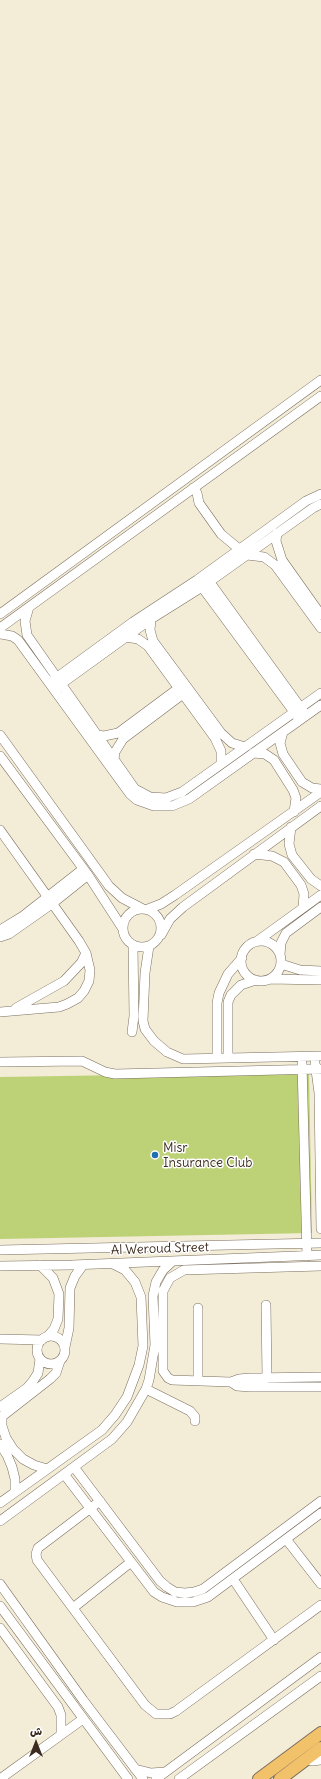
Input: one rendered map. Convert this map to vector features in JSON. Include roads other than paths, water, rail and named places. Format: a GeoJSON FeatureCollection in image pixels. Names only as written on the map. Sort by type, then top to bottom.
{"type":"FeatureCollection","features":[{"type":"Feature","properties":{"kind":"main road"},"geometry":{"type":"LineString","coordinates":[[259,1779],[321,1733]]}},
{"type":"Feature","properties":{"kind":"main road"},"geometry":{"type":"LineString","coordinates":[[280,1779],[321,1748]]}},
{"type":"Feature","properties":{"kind":"street"},"geometry":{"type":"LineString","coordinates":[[0,614],[321,380]]}},
{"type":"Feature","properties":{"kind":"street"},"geometry":{"type":"LineString","coordinates":[[0,628],[321,396]]}},
{"type":"Feature","properties":{"kind":"street"},"geometry":{"type":"LineString","coordinates":[[193,488],[197,493],[199,503],[221,534],[239,549]]}},
{"type":"Feature","properties":{"kind":"street"},"geometry":{"type":"LineString","coordinates":[[55,684],[133,622],[247,555],[306,501],[321,494]]}},
{"type":"Feature","properties":{"kind":"street"},"geometry":{"type":"LineString","coordinates":[[55,684],[126,637],[203,581],[239,549],[321,504]]}},
{"type":"Feature","properties":{"kind":"street"},"geometry":{"type":"LineString","coordinates":[[278,528],[276,541],[282,560],[315,610],[321,628]]}},
{"type":"Feature","properties":{"kind":"street"},"geometry":{"type":"LineString","coordinates":[[247,555],[258,555],[270,561],[315,610]]}},
{"type":"Feature","properties":{"kind":"street"},"geometry":{"type":"LineString","coordinates":[[203,581],[303,718]]}},
{"type":"Feature","properties":{"kind":"street"},"geometry":{"type":"LineString","coordinates":[[315,610],[321,598]]}},
{"type":"Feature","properties":{"kind":"street"},"geometry":{"type":"LineString","coordinates":[[29,607],[25,621],[26,635],[55,684],[130,794],[146,804],[163,807],[181,803],[321,705]]}},
{"type":"Feature","properties":{"kind":"street"},"geometry":{"type":"LineString","coordinates":[[151,619],[150,630],[153,641],[215,738],[221,751],[221,763]]}},
{"type":"Feature","properties":{"kind":"street"},"geometry":{"type":"LineString","coordinates":[[0,634],[12,636],[18,640],[97,735],[135,789],[150,797],[170,797],[182,792],[321,693]]}},
{"type":"Feature","properties":{"kind":"street"},"geometry":{"type":"LineString","coordinates":[[126,637],[138,639],[148,646],[226,740],[245,747]]}},
{"type":"Feature","properties":{"kind":"street"},"geometry":{"type":"LineString","coordinates":[[97,735],[111,736],[118,733],[184,689]]}},
{"type":"Feature","properties":{"kind":"street"},"geometry":{"type":"LineString","coordinates":[[114,759],[115,752],[123,739],[184,689]]}},
{"type":"Feature","properties":{"kind":"street"},"geometry":{"type":"LineString","coordinates":[[283,732],[280,743],[283,754],[302,782],[312,788],[321,790]]}},
{"type":"Feature","properties":{"kind":"street"},"geometry":{"type":"LineString","coordinates":[[0,735],[109,886],[122,898],[157,915],[160,919],[162,930],[160,935]]}},
{"type":"Feature","properties":{"kind":"street"},"geometry":{"type":"LineString","coordinates":[[253,753],[264,754],[274,760],[294,790],[296,798],[294,812]]}},
{"type":"Feature","properties":{"kind":"street"},"geometry":{"type":"LineString","coordinates":[[0,756],[86,872],[123,929],[126,938],[133,945],[141,947],[149,946],[156,942],[170,919],[183,907],[321,806]]}},
{"type":"Feature","properties":{"kind":"street"},"geometry":{"type":"LineString","coordinates":[[123,929],[125,920],[130,913],[161,904],[175,896],[230,855],[294,812],[321,790]]}},
{"type":"Feature","properties":{"kind":"street"},"geometry":{"type":"LineString","coordinates":[[291,827],[289,844],[292,855],[311,879],[321,886]]}},
{"type":"Feature","properties":{"kind":"street"},"geometry":{"type":"LineString","coordinates":[[0,830],[86,953],[90,970],[89,981],[84,991],[78,998],[67,1004],[45,1008],[0,1012]]}},
{"type":"Feature","properties":{"kind":"street"},"geometry":{"type":"LineString","coordinates":[[254,854],[272,856],[284,862],[301,885],[304,894],[303,908]]}},
{"type":"Feature","properties":{"kind":"street"},"geometry":{"type":"LineString","coordinates":[[0,938],[9,934],[86,872]]}},
{"type":"Feature","properties":{"kind":"street"},"geometry":{"type":"LineString","coordinates":[[217,1058],[217,1003],[219,992],[228,974],[242,958],[245,950],[321,895]]}},
{"type":"Feature","properties":{"kind":"street"},"geometry":{"type":"LineString","coordinates":[[0,930],[50,900]]}},
{"type":"Feature","properties":{"kind":"street"},"geometry":{"type":"LineString","coordinates":[[270,979],[278,973],[281,959],[281,944],[286,933],[321,907]]}},
{"type":"Feature","properties":{"kind":"street"},"geometry":{"type":"LineString","coordinates":[[255,943],[265,942],[270,944],[278,950],[281,959],[300,970],[321,971]]}},
{"type":"Feature","properties":{"kind":"street"},"geometry":{"type":"LineString","coordinates":[[132,1032],[134,1016],[133,945]]}},
{"type":"Feature","properties":{"kind":"street"},"geometry":{"type":"LineString","coordinates":[[149,946],[145,973],[143,1021],[149,1035],[160,1047],[174,1056],[183,1059],[318,1056],[321,1229]]}},
{"type":"Feature","properties":{"kind":"street"},"geometry":{"type":"LineString","coordinates":[[13,1010],[42,995],[64,981],[74,972],[86,953]]}},
{"type":"Feature","properties":{"kind":"street"},"geometry":{"type":"LineString","coordinates":[[242,958],[245,972],[256,980]]}},
{"type":"Feature","properties":{"kind":"street"},"geometry":{"type":"LineString","coordinates":[[74,972],[89,981]]}},
{"type":"Feature","properties":{"kind":"street"},"geometry":{"type":"LineString","coordinates":[[228,1058],[228,1002],[231,995],[241,985],[256,980],[270,979],[321,980]]}},
{"type":"Feature","properties":{"kind":"street"},"geometry":{"type":"LineString","coordinates":[[42,995],[42,1001],[45,1008]]}},
{"type":"Feature","properties":{"kind":"street"},"geometry":{"type":"LineString","coordinates":[[302,1056],[307,1256]]}},
{"type":"Feature","properties":{"kind":"street"},"geometry":{"type":"LineString","coordinates":[[0,1062],[82,1061],[105,1072],[115,1074],[318,1069]]}},
{"type":"Feature","properties":{"kind":"street","name":"Al Weroud Street"},"geometry":{"type":"LineString","coordinates":[[0,1250],[321,1243]]}},
{"type":"Feature","properties":{"kind":"street","name":"Al Weroud Street"},"geometry":{"type":"LineString","coordinates":[[0,1266],[83,1265],[321,1255]]}},
{"type":"Feature","properties":{"kind":"street"},"geometry":{"type":"LineString","coordinates":[[0,1521],[112,1439],[127,1422],[146,1389],[155,1345],[153,1296],[156,1282],[163,1270],[173,1261]]}},
{"type":"Feature","properties":{"kind":"street"},"geometry":{"type":"LineString","coordinates":[[0,1503],[102,1430],[115,1415],[127,1397],[140,1364],[143,1346],[141,1297],[135,1282],[125,1270],[112,1264]]}},
{"type":"Feature","properties":{"kind":"street"},"geometry":{"type":"LineString","coordinates":[[40,1265],[53,1278],[59,1294],[58,1319],[54,1329],[43,1341],[37,1353],[40,1359],[49,1364],[60,1362]]}},
{"type":"Feature","properties":{"kind":"street"},"geometry":{"type":"LineString","coordinates":[[47,1469],[29,1462],[14,1449],[6,1438],[1,1417],[56,1373],[65,1354],[69,1328],[70,1288],[75,1276],[83,1265]]}},
{"type":"Feature","properties":{"kind":"street"},"geometry":{"type":"LineString","coordinates":[[321,1266],[184,1270],[170,1278],[162,1291],[163,1371],[165,1375],[172,1380],[231,1382],[239,1379],[267,1378],[300,1382],[321,1387]]}},
{"type":"Feature","properties":{"kind":"street"},"geometry":{"type":"LineString","coordinates":[[266,1305],[267,1378]]}},
{"type":"Feature","properties":{"kind":"street"},"geometry":{"type":"LineString","coordinates":[[198,1308],[198,1380]]}},
{"type":"Feature","properties":{"kind":"street"},"geometry":{"type":"LineString","coordinates":[[0,1338],[43,1341]]}},
{"type":"Feature","properties":{"kind":"street"},"geometry":{"type":"LineString","coordinates":[[0,1345],[43,1341],[57,1338],[62,1341],[65,1347]]}},
{"type":"Feature","properties":{"kind":"street"},"geometry":{"type":"LineString","coordinates":[[0,1407],[27,1388],[33,1381],[38,1373],[40,1359]]}},
{"type":"Feature","properties":{"kind":"street"},"geometry":{"type":"LineString","coordinates":[[231,1382],[238,1386],[250,1387],[300,1382],[321,1377]]}},
{"type":"Feature","properties":{"kind":"street"},"geometry":{"type":"LineString","coordinates":[[146,1389],[190,1411],[195,1417],[195,1421]]}},
{"type":"Feature","properties":{"kind":"street"},"geometry":{"type":"LineString","coordinates":[[0,1444],[12,1467],[15,1479],[15,1492]]}},
{"type":"Feature","properties":{"kind":"street"},"geometry":{"type":"LineString","coordinates":[[74,1467],[160,1581],[167,1588],[175,1592],[185,1593],[203,1589],[321,1501]]}},
{"type":"Feature","properties":{"kind":"street"},"geometry":{"type":"LineString","coordinates":[[64,1474],[154,1592],[162,1597],[177,1602],[193,1602],[200,1600],[233,1579],[321,1513]]}},
{"type":"Feature","properties":{"kind":"street"},"geometry":{"type":"LineString","coordinates":[[100,1501],[38,1548],[36,1554],[37,1560],[145,1705],[156,1714],[163,1715],[176,1711],[321,1605]]}},
{"type":"Feature","properties":{"kind":"street"},"geometry":{"type":"LineString","coordinates":[[112,1537],[122,1530]]}},
{"type":"Feature","properties":{"kind":"street"},"geometry":{"type":"LineString","coordinates":[[286,1539],[321,1584]]}},
{"type":"Feature","properties":{"kind":"street"},"geometry":{"type":"LineString","coordinates":[[72,1608],[131,1562]]}},
{"type":"Feature","properties":{"kind":"street"},"geometry":{"type":"LineString","coordinates":[[233,1579],[274,1640]]}},
{"type":"Feature","properties":{"kind":"street"},"geometry":{"type":"LineString","coordinates":[[0,1584],[83,1700],[143,1779]]}},
{"type":"Feature","properties":{"kind":"street"},"geometry":{"type":"LineString","coordinates":[[0,1606],[126,1778]]}},
{"type":"Feature","properties":{"kind":"street"},"geometry":{"type":"LineString","coordinates":[[0,1628],[58,1707],[61,1715],[61,1735]]}},
{"type":"Feature","properties":{"kind":"street"},"geometry":{"type":"LineString","coordinates":[[156,1779],[169,1771],[321,1657]]}},
{"type":"Feature","properties":{"kind":"street"},"geometry":{"type":"LineString","coordinates":[[179,1779],[321,1676]]}},
{"type":"Feature","properties":{"kind":"street"},"geometry":{"type":"LineString","coordinates":[[74,1706],[83,1700]]}},
{"type":"Feature","properties":{"kind":"street"},"geometry":{"type":"LineString","coordinates":[[0,1778],[84,1719]]}},
{"type":"Feature","properties":{"kind":"street"},"geometry":{"type":"LineString","coordinates":[[306,1759],[312,1761],[321,1760]]}},
{"type":"Feature","properties":{"kind":"street"},"geometry":{"type":"LineString","coordinates":[[135,1769],[151,1773],[169,1771]]}},
{"type":"Feature","properties":{"kind":"place","name":"Misr Insurance Club"},"geometry":{"type":"Point","coordinates":[155,1155]}}]}
